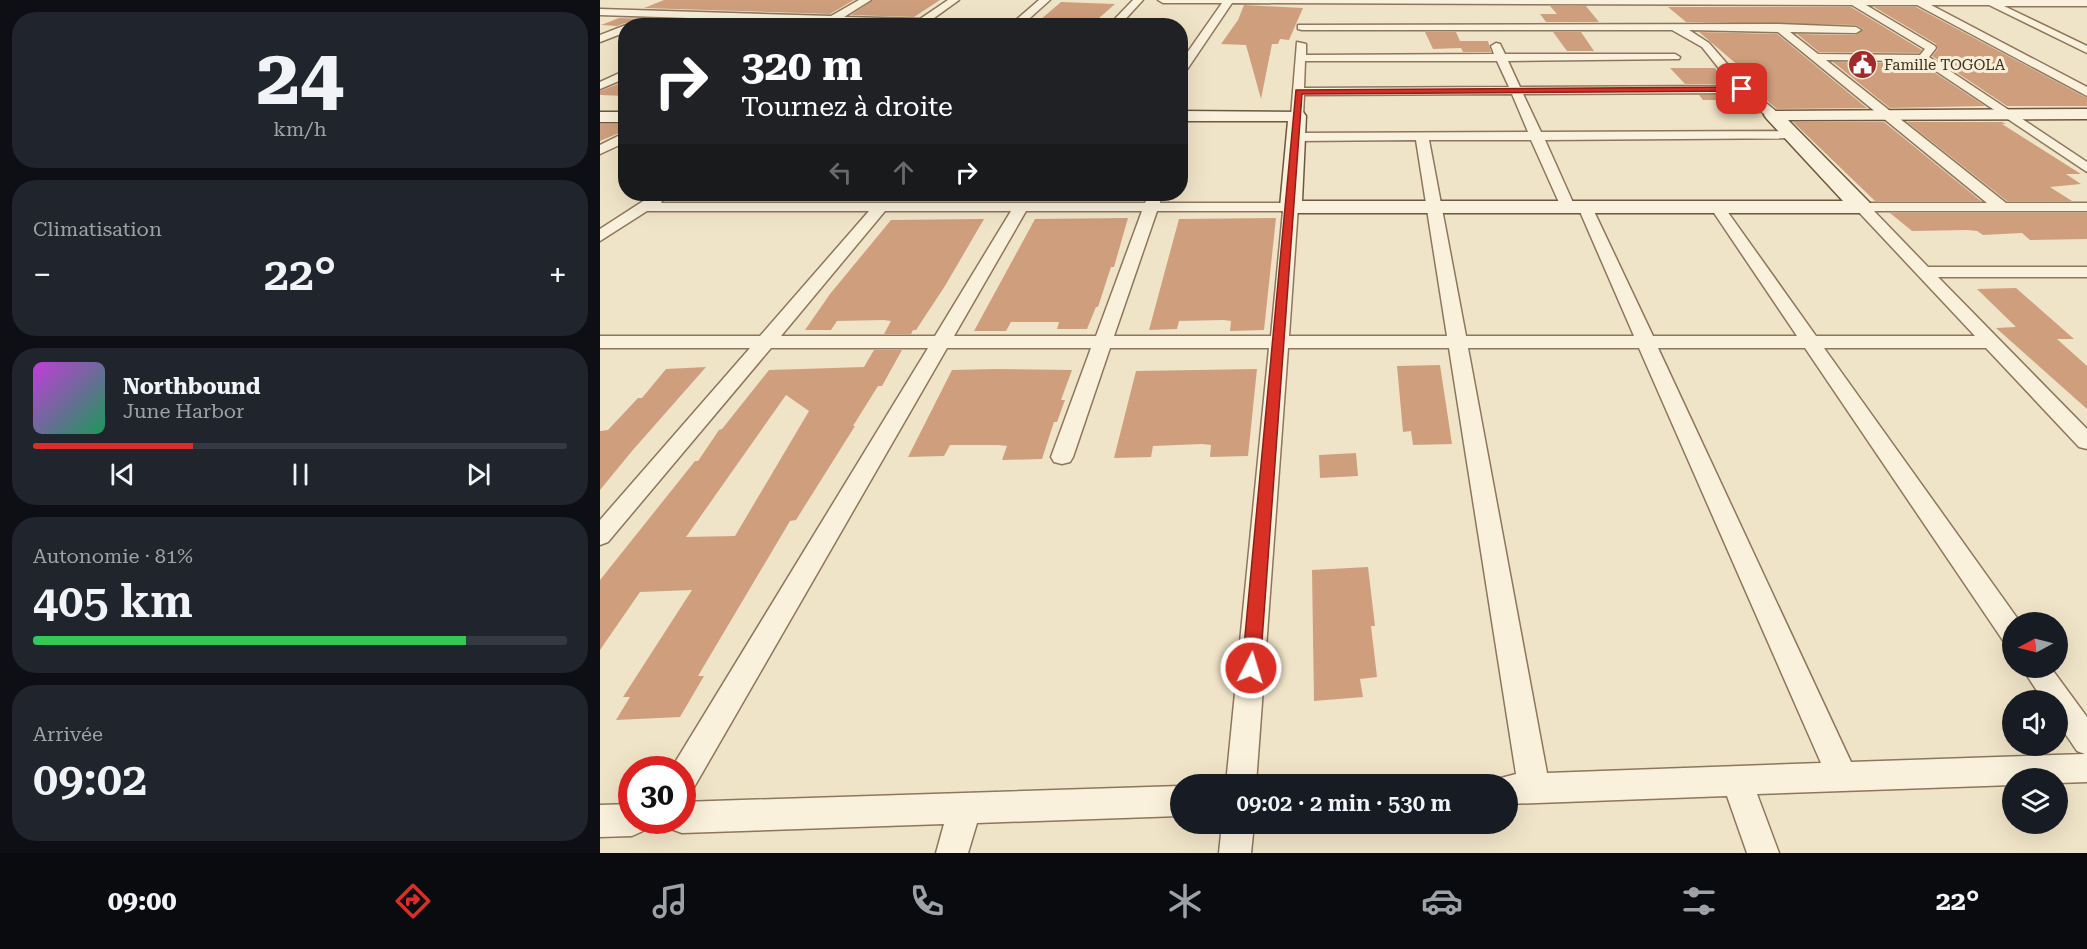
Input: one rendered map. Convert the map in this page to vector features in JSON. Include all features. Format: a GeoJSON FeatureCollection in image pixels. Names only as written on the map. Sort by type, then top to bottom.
{"type":"FeatureCollection","features":[{"type":"Feature","properties":{"kind":"street"},"geometry":{"type":"LineString","coordinates":[[834,18],[866,0]]}},
{"type":"Feature","properties":{"kind":"street"},"geometry":{"type":"LineString","coordinates":[[928,18],[954,0]]}},
{"type":"Feature","properties":{"kind":"street"},"geometry":{"type":"LineString","coordinates":[[1024,18],[1045,0]]}},
{"type":"Feature","properties":{"kind":"street"},"geometry":{"type":"LineString","coordinates":[[1120,18],[1137,0]]}},
{"type":"Feature","properties":{"kind":"street"},"geometry":{"type":"LineString","coordinates":[[1163,0],[1228,1],[1303,14],[1487,28],[1650,14],[1697,38],[1716,56],[1742,89],[1773,115],[2087,442]]}},
{"type":"Feature","properties":{"kind":"street"},"geometry":{"type":"LineString","coordinates":[[1188,53],[1228,1]]}},
{"type":"Feature","properties":{"kind":"street"},"geometry":{"type":"LineString","coordinates":[[1242,774],[1291,207],[1303,14],[1320,1],[1572,1],[1650,14],[1781,30],[1856,30]]}},
{"type":"Feature","properties":{"kind":"street"},"geometry":{"type":"LineString","coordinates":[[1650,14],[1661,1],[2087,3]]}},
{"type":"Feature","properties":{"kind":"street"},"geometry":{"type":"LineString","coordinates":[[1745,1],[1818,57],[2002,207]]}},
{"type":"Feature","properties":{"kind":"street"},"geometry":{"type":"LineString","coordinates":[[1917,1],[2087,92]]}},
{"type":"Feature","properties":{"kind":"street"},"geometry":{"type":"LineString","coordinates":[[1988,1],[2087,50]]}},
{"type":"Feature","properties":{"kind":"street"},"geometry":{"type":"LineString","coordinates":[[1476,2],[1536,136],[1577,207],[1646,342],[1842,777]]}},
{"type":"Feature","properties":{"kind":"street"},"geometry":{"type":"LineString","coordinates":[[1853,2],[1930,48],[1923,57]]}},
{"type":"Feature","properties":{"kind":"street"},"geometry":{"type":"LineString","coordinates":[[2076,3],[2087,8]]}},
{"type":"Feature","properties":{"kind":"street"},"geometry":{"type":"LineString","coordinates":[[649,18],[679,4]]}},
{"type":"Feature","properties":{"kind":"street"},"geometry":{"type":"LineString","coordinates":[[738,18],[759,8]]}},
{"type":"Feature","properties":{"kind":"street"},"geometry":{"type":"LineString","coordinates":[[600,12],[802,18]]}},
{"type":"Feature","properties":{"kind":"street"},"geometry":{"type":"LineString","coordinates":[[600,39],[618,31]]}},
{"type":"Feature","properties":{"kind":"street"},"geometry":{"type":"LineString","coordinates":[[1300,58],[1675,57]]}},
{"type":"Feature","properties":{"kind":"street"},"geometry":{"type":"LineString","coordinates":[[1818,57],[1923,57],[2087,168]]}},
{"type":"Feature","properties":{"kind":"street"},"geometry":{"type":"LineString","coordinates":[[600,86],[618,78]]}},
{"type":"Feature","properties":{"kind":"street"},"geometry":{"type":"LineString","coordinates":[[1299,92],[1742,89]]}},
{"type":"Feature","properties":{"kind":"street"},"geometry":{"type":"LineString","coordinates":[[1773,115],[2087,114]]}},
{"type":"Feature","properties":{"kind":"street"},"geometry":{"type":"LineString","coordinates":[[1188,118],[1297,116]]}},
{"type":"Feature","properties":{"kind":"street"},"geometry":{"type":"LineString","coordinates":[[600,117],[618,117]]}},
{"type":"Feature","properties":{"kind":"street"},"geometry":{"type":"LineString","coordinates":[[1296,137],[1792,135]]}},
{"type":"Feature","properties":{"kind":"street"},"geometry":{"type":"LineString","coordinates":[[1422,136],[1457,342],[1520,789],[2087,768]]}},
{"type":"Feature","properties":{"kind":"street"},"geometry":{"type":"LineString","coordinates":[[600,150],[618,140]]}},
{"type":"Feature","properties":{"kind":"street"},"geometry":{"type":"LineString","coordinates":[[600,236],[653,201]]}},
{"type":"Feature","properties":{"kind":"street"},"geometry":{"type":"LineString","coordinates":[[644,207],[1021,207],[1134,201]]}},
{"type":"Feature","properties":{"kind":"street"},"geometry":{"type":"LineString","coordinates":[[1062,457],[1153,201]]}},
{"type":"Feature","properties":{"kind":"street"},"geometry":{"type":"LineString","coordinates":[[1173,201],[1291,207],[2087,207]]}},
{"type":"Feature","properties":{"kind":"street"},"geometry":{"type":"LineString","coordinates":[[600,536],[881,207]]}},
{"type":"Feature","properties":{"kind":"street"},"geometry":{"type":"LineString","coordinates":[[696,756],[1021,207]]}},
{"type":"Feature","properties":{"kind":"street"},"geometry":{"type":"LineString","coordinates":[[1717,207],[2002,618]]}},
{"type":"Feature","properties":{"kind":"street"},"geometry":{"type":"LineString","coordinates":[[1924,272],[2087,272]]}},
{"type":"Feature","properties":{"kind":"street"},"geometry":{"type":"LineString","coordinates":[[600,342],[1991,342]]}},
{"type":"Feature","properties":{"kind":"street"},"geometry":{"type":"LineString","coordinates":[[2043,678],[2087,741]]}},
{"type":"Feature","properties":{"kind":"street"},"geometry":{"type":"LineString","coordinates":[[1737,781],[1763,853]]}},
{"type":"Feature","properties":{"kind":"street"},"geometry":{"type":"LineString","coordinates":[[696,818],[1170,801]]}},
{"type":"Feature","properties":{"kind":"street"},"geometry":{"type":"LineString","coordinates":[[952,853],[965,808]]}},
{"type":"Feature","properties":{"kind":"street"},"geometry":{"type":"LineString","coordinates":[[600,821],[618,820]]}},
{"type":"Feature","properties":{"kind":"street"},"geometry":{"type":"LineString","coordinates":[[1235,853],[1237,834]]}},
{"type":"Feature","properties":{"kind":"building"},"geometry":{"type":"Polygon","coordinates":[[[664,0],[854,0],[830,14],[644,8],[664,0]]]}},
{"type":"Feature","properties":{"kind":"building"},"geometry":{"type":"Polygon","coordinates":[[[873,0],[940,0],[914,17],[851,15],[873,0]]]}},
{"type":"Feature","properties":{"kind":"building"},"geometry":{"type":"Polygon","coordinates":[[[1061,2],[1115,4],[1099,18],[1042,18],[1061,2]]]}},
{"type":"Feature","properties":{"kind":"building"},"geometry":{"type":"Polygon","coordinates":[[[1244,5],[1303,8],[1289,40],[1280,39],[1278,44],[1272,44],[1261,99],[1246,45],[1221,44],[1238,20],[1244,5]]]}},
{"type":"Feature","properties":{"kind":"building"},"geometry":{"type":"Polygon","coordinates":[[[1550,6],[1586,6],[1599,22],[1546,22],[1540,14],[1557,14],[1550,6]]]}},
{"type":"Feature","properties":{"kind":"building"},"geometry":{"type":"Polygon","coordinates":[[[1668,7],[1851,7],[1922,50],[1919,53],[1819,52],[1797,34],[1856,35],[1863,29],[1856,25],[1686,22],[1668,7]]]}},
{"type":"Feature","properties":{"kind":"building"},"geometry":{"type":"Polygon","coordinates":[[[1874,7],[1916,7],[2087,98],[2087,106],[2007,106],[1932,56],[1938,49],[1936,44],[1874,7]]]}},
{"type":"Feature","properties":{"kind":"building"},"geometry":{"type":"Polygon","coordinates":[[[618,18],[618,26],[601,25],[618,18]]]}},
{"type":"Feature","properties":{"kind":"building"},"geometry":{"type":"Polygon","coordinates":[[[1425,32],[1456,32],[1460,41],[1488,41],[1491,52],[1463,52],[1461,48],[1433,49],[1425,32]]]}},
{"type":"Feature","properties":{"kind":"building"},"geometry":{"type":"Polygon","coordinates":[[[1553,32],[1581,32],[1594,51],[1567,51],[1553,32]]]}},
{"type":"Feature","properties":{"kind":"building"},"geometry":{"type":"Polygon","coordinates":[[[1699,32],[1777,34],[1867,108],[1777,109],[1751,87],[1733,67],[1740,67],[1699,32]]]}},
{"type":"Feature","properties":{"kind":"building"},"geometry":{"type":"Polygon","coordinates":[[[1833,62],[1920,63],[1985,106],[1890,108],[1833,62]]]}},
{"type":"Feature","properties":{"kind":"building"},"geometry":{"type":"Polygon","coordinates":[[[1670,68],[1715,68],[1728,84],[1685,84],[1670,68]]]}},
{"type":"Feature","properties":{"kind":"building"},"geometry":{"type":"Polygon","coordinates":[[[618,84],[618,96],[600,95],[600,91],[618,84]]]}},
{"type":"Feature","properties":{"kind":"building"},"geometry":{"type":"Polygon","coordinates":[[[1699,95],[1738,95],[1758,112],[1731,113],[1715,100],[1703,100],[1699,95]]]}},
{"type":"Feature","properties":{"kind":"building"},"geometry":{"type":"Polygon","coordinates":[[[1793,122],[1884,122],[1981,201],[1875,201],[1793,122]]]}},
{"type":"Feature","properties":{"kind":"building"},"geometry":{"type":"Polygon","coordinates":[[[1907,122],[2002,122],[2081,174],[2066,174],[2081,184],[2050,187],[2072,201],[2007,201],[1907,122]]]}},
{"type":"Feature","properties":{"kind":"building"},"geometry":{"type":"Polygon","coordinates":[[[600,124],[618,124],[618,133],[600,141],[600,124]]]}},
{"type":"Feature","properties":{"kind":"building"},"geometry":{"type":"Polygon","coordinates":[[[1890,213],[2087,213],[2087,239],[2030,240],[2022,233],[1983,235],[1977,231],[1967,230],[1912,231],[1890,213]]]}},
{"type":"Feature","properties":{"kind":"building"},"geometry":{"type":"Polygon","coordinates":[[[1128,218],[1114,267],[1111,267],[1098,307],[1087,329],[1057,329],[1059,322],[1011,322],[1006,331],[974,331],[1035,219],[1128,218]]]}},
{"type":"Feature","properties":{"kind":"building"},"geometry":{"type":"Polygon","coordinates":[[[1276,218],[1264,330],[1230,331],[1231,321],[1224,320],[1179,321],[1177,329],[1149,330],[1179,219],[1276,218]]]}},
{"type":"Feature","properties":{"kind":"building"},"geometry":{"type":"Polygon","coordinates":[[[984,219],[945,286],[911,334],[884,334],[891,321],[884,320],[837,321],[831,330],[805,330],[830,294],[891,220],[984,219]]]}},
{"type":"Feature","properties":{"kind":"building"},"geometry":{"type":"Polygon","coordinates":[[[2016,288],[2074,339],[2057,339],[2087,366],[2087,409],[1996,328],[2016,327],[1977,289],[2016,288]]]}},
{"type":"Feature","properties":{"kind":"building"},"geometry":{"type":"Polygon","coordinates":[[[874,350],[902,350],[882,386],[878,386],[796,520],[790,521],[698,676],[704,676],[680,717],[616,720],[630,697],[623,697],[692,590],[640,592],[600,650],[600,580],[769,370],[864,367],[874,350]],[[786,395],[686,537],[735,536],[809,411],[786,395]]]}},
{"type":"Feature","properties":{"kind":"building"},"geometry":{"type":"Polygon","coordinates":[[[1440,365],[1452,444],[1413,445],[1411,431],[1403,432],[1397,366],[1440,365]]]}},
{"type":"Feature","properties":{"kind":"building"},"geometry":{"type":"Polygon","coordinates":[[[706,367],[600,490],[600,431],[608,430],[638,398],[642,398],[666,369],[706,367]]]}},
{"type":"Feature","properties":{"kind":"building"},"geometry":{"type":"Polygon","coordinates":[[[1257,369],[1248,456],[1210,457],[1211,445],[1202,444],[1153,446],[1151,457],[1114,458],[1136,371],[1257,369]]]}},
{"type":"Feature","properties":{"kind":"building"},"geometry":{"type":"Polygon","coordinates":[[[952,370],[1072,370],[1061,400],[1065,400],[1057,422],[1054,422],[1042,459],[1002,460],[1007,446],[998,445],[950,445],[944,456],[908,457],[952,370]]]}},
{"type":"Feature","properties":{"kind":"building"},"geometry":{"type":"Polygon","coordinates":[[[1356,453],[1358,476],[1320,478],[1319,455],[1356,453]]]}},
{"type":"Feature","properties":{"kind":"building"},"geometry":{"type":"Polygon","coordinates":[[[1368,567],[1375,626],[1371,626],[1377,677],[1360,679],[1363,697],[1314,701],[1312,570],[1368,567]]]}},
{"type":"Feature","properties":{"kind":"place","name":"Famille TOGOLA"},"geometry":{"type":"Point","coordinates":[1863,65]}},
{"type":"Feature","properties":{"kind":"route"},"geometry":{"type":"LineString","coordinates":[[1251,668],[1299,92],[1742,89]]}}]}
